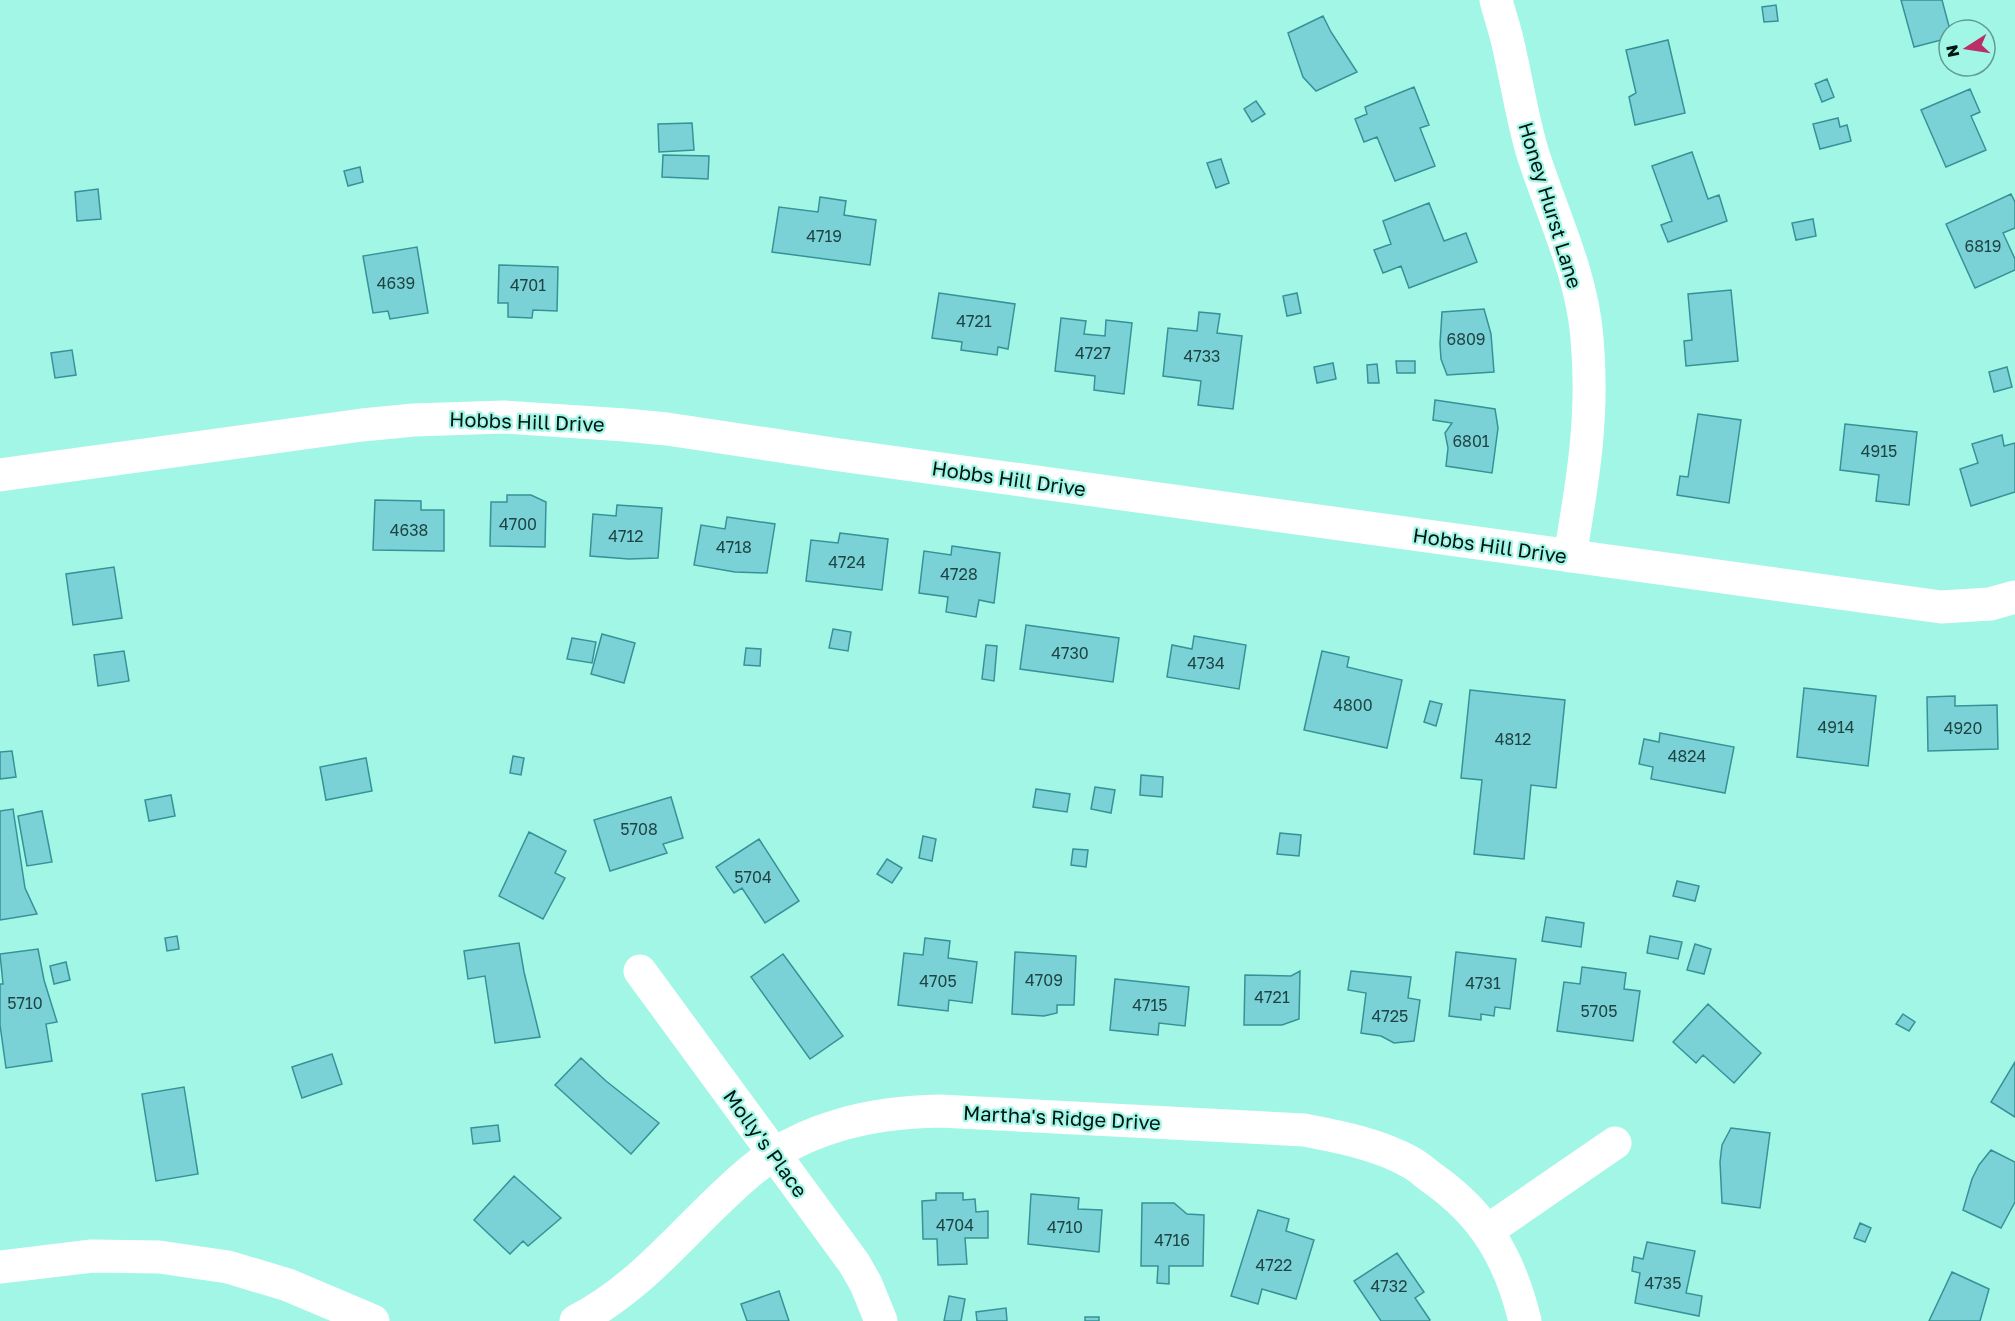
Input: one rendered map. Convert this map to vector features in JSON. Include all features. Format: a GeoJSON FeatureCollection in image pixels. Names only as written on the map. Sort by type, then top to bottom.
{"type":"FeatureCollection","features":[{"type":"Feature","properties":{"kind":"street","name":"Honey Hurst Lane"},"geometry":{"type":"LineString","coordinates":[[1496,0],[1509,47],[1523,118],[1574,269],[1587,336],[1591,398],[1585,472],[1570,556]]}},
{"type":"Feature","properties":{"kind":"street","name":"Hobbs Hill Drive"},"geometry":{"type":"LineString","coordinates":[[0,475],[362,425],[414,420],[504,417],[668,429],[833,454],[1941,607],[1990,604],[2015,597]]}},
{"type":"Feature","properties":{"kind":"street","name":"Molly's Place"},"geometry":{"type":"LineString","coordinates":[[640,971],[854,1263],[866,1284],[881,1321]]}},
{"type":"Feature","properties":{"kind":"street","name":"Martha's Ridge Drive"},"geometry":{"type":"LineString","coordinates":[[576,1321],[596,1311],[637,1281],[752,1170],[774,1154],[814,1133],[856,1119],[908,1111],[1304,1130],[1354,1140],[1410,1162],[1445,1187],[1474,1215],[1498,1248],[1517,1289],[1525,1321]]}},
{"type":"Feature","properties":{"kind":"street"},"geometry":{"type":"LineString","coordinates":[[1487,1231],[1615,1143]]}},
{"type":"Feature","properties":{"kind":"street"},"geometry":{"type":"LineString","coordinates":[[0,1267],[92,1256],[159,1257],[194,1262],[228,1267],[288,1285],[373,1321]]}},
{"type":"Feature","properties":{"kind":"building"},"geometry":{"type":"Polygon","coordinates":[[[1901,0],[1942,0],[1947,18],[1937,18],[1937,41],[1914,47],[1901,0]]]}},
{"type":"Feature","properties":{"kind":"building"},"geometry":{"type":"Polygon","coordinates":[[[1776,5],[1778,21],[1764,22],[1762,7],[1776,5]]]}},
{"type":"Feature","properties":{"kind":"building"},"geometry":{"type":"Polygon","coordinates":[[[1323,16],[1357,72],[1316,91],[1303,77],[1288,33],[1323,16]]]}},
{"type":"Feature","properties":{"kind":"building"},"geometry":{"type":"Polygon","coordinates":[[[1668,40],[1685,113],[1635,125],[1629,97],[1636,93],[1626,50],[1668,40]]]}},
{"type":"Feature","properties":{"kind":"building"},"geometry":{"type":"Polygon","coordinates":[[[1827,79],[1834,97],[1822,102],[1815,84],[1827,79]]]}},
{"type":"Feature","properties":{"kind":"building"},"geometry":{"type":"Polygon","coordinates":[[[1414,87],[1429,125],[1420,128],[1435,166],[1395,181],[1377,137],[1364,142],[1355,119],[1367,114],[1365,107],[1414,87]]]}},
{"type":"Feature","properties":{"kind":"building"},"geometry":{"type":"Polygon","coordinates":[[[1970,89],[1980,112],[1971,116],[1986,150],[1946,167],[1921,110],[1970,89]]]}},
{"type":"Feature","properties":{"kind":"building"},"geometry":{"type":"Polygon","coordinates":[[[1256,101],[1265,114],[1252,122],[1244,109],[1256,101]]]}},
{"type":"Feature","properties":{"kind":"building"},"geometry":{"type":"Polygon","coordinates":[[[1838,118],[1840,127],[1847,125],[1851,141],[1820,149],[1813,124],[1838,118]]]}},
{"type":"Feature","properties":{"kind":"building"},"geometry":{"type":"Polygon","coordinates":[[[692,123],[694,150],[659,152],[658,124],[692,123]]]}},
{"type":"Feature","properties":{"kind":"building"},"geometry":{"type":"Polygon","coordinates":[[[1692,152],[1708,199],[1719,195],[1727,221],[1668,242],[1661,225],[1672,221],[1652,166],[1692,152]]]}},
{"type":"Feature","properties":{"kind":"building"},"geometry":{"type":"Polygon","coordinates":[[[663,155],[709,156],[708,179],[662,177],[663,155]]]}},
{"type":"Feature","properties":{"kind":"building"},"geometry":{"type":"Polygon","coordinates":[[[1221,159],[1229,183],[1216,188],[1207,163],[1221,159]]]}},
{"type":"Feature","properties":{"kind":"building"},"geometry":{"type":"Polygon","coordinates":[[[360,167],[363,182],[348,186],[344,171],[360,167]]]}},
{"type":"Feature","properties":{"kind":"building"},"geometry":{"type":"Polygon","coordinates":[[[98,189],[101,219],[77,221],[75,192],[98,189]]]}},
{"type":"Feature","properties":{"kind":"building"},"geometry":{"type":"Polygon","coordinates":[[[2011,194],[2015,202],[2015,228],[2003,233],[2015,259],[2015,270],[1975,288],[1946,224],[2011,194]]]}},
{"type":"Feature","properties":{"kind":"building"},"geometry":{"type":"Polygon","coordinates":[[[820,197],[846,201],[844,215],[876,220],[870,265],[772,252],[779,207],[818,212],[820,197]]]}},
{"type":"Feature","properties":{"kind":"building"},"geometry":{"type":"Polygon","coordinates":[[[1429,203],[1444,241],[1466,233],[1477,262],[1409,288],[1401,266],[1383,273],[1374,250],[1391,244],[1383,221],[1429,203]]]}},
{"type":"Feature","properties":{"kind":"building"},"geometry":{"type":"Polygon","coordinates":[[[1813,219],[1816,236],[1796,240],[1792,223],[1813,219]]]}},
{"type":"Feature","properties":{"kind":"building"},"geometry":{"type":"Polygon","coordinates":[[[417,247],[428,313],[390,319],[388,311],[373,313],[363,256],[417,247]]]}},
{"type":"Feature","properties":{"kind":"building"},"geometry":{"type":"Polygon","coordinates":[[[499,265],[558,267],[557,311],[533,310],[532,318],[508,317],[508,303],[498,303],[499,265]]]}},
{"type":"Feature","properties":{"kind":"building"},"geometry":{"type":"Polygon","coordinates":[[[1731,290],[1738,361],[1686,366],[1684,341],[1692,340],[1688,294],[1731,290]]]}},
{"type":"Feature","properties":{"kind":"building"},"geometry":{"type":"Polygon","coordinates":[[[939,293],[1015,304],[1008,349],[998,347],[997,355],[961,350],[962,342],[932,338],[939,293]]]}},
{"type":"Feature","properties":{"kind":"building"},"geometry":{"type":"Polygon","coordinates":[[[1297,293],[1301,313],[1287,316],[1283,296],[1297,293]]]}},
{"type":"Feature","properties":{"kind":"building"},"geometry":{"type":"Polygon","coordinates":[[[1484,309],[1491,334],[1494,372],[1447,375],[1441,359],[1442,312],[1484,309]]]}},
{"type":"Feature","properties":{"kind":"building"},"geometry":{"type":"Polygon","coordinates":[[[1199,312],[1220,314],[1217,333],[1242,336],[1233,409],[1198,405],[1201,381],[1163,376],[1168,328],[1197,331],[1199,312]]]}},
{"type":"Feature","properties":{"kind":"building"},"geometry":{"type":"Polygon","coordinates":[[[1061,318],[1086,321],[1084,334],[1105,336],[1106,320],[1132,323],[1124,394],[1094,390],[1095,376],[1055,371],[1061,318]]]}},
{"type":"Feature","properties":{"kind":"building"},"geometry":{"type":"Polygon","coordinates":[[[72,350],[76,375],[55,378],[51,353],[72,350]]]}},
{"type":"Feature","properties":{"kind":"building"},"geometry":{"type":"Polygon","coordinates":[[[1396,361],[1415,361],[1415,373],[1397,373],[1396,361]]]}},
{"type":"Feature","properties":{"kind":"building"},"geometry":{"type":"Polygon","coordinates":[[[1333,363],[1336,379],[1317,383],[1314,367],[1333,363]]]}},
{"type":"Feature","properties":{"kind":"building"},"geometry":{"type":"Polygon","coordinates":[[[1377,364],[1379,383],[1368,383],[1367,365],[1377,364]]]}},
{"type":"Feature","properties":{"kind":"building"},"geometry":{"type":"Polygon","coordinates":[[[2007,367],[2012,387],[1994,392],[1989,372],[2007,367]]]}},
{"type":"Feature","properties":{"kind":"building"},"geometry":{"type":"Polygon","coordinates":[[[1435,400],[1495,409],[1498,428],[1492,473],[1446,466],[1448,448],[1445,433],[1452,423],[1433,420],[1435,400]]]}},
{"type":"Feature","properties":{"kind":"building"},"geometry":{"type":"Polygon","coordinates":[[[1698,414],[1741,420],[1729,503],[1677,495],[1680,476],[1688,477],[1698,414]]]}},
{"type":"Feature","properties":{"kind":"building"},"geometry":{"type":"Polygon","coordinates":[[[1845,424],[1917,432],[1909,505],[1876,501],[1879,475],[1840,470],[1845,424]]]}},
{"type":"Feature","properties":{"kind":"building"},"geometry":{"type":"Polygon","coordinates":[[[2002,435],[2004,446],[2015,443],[2015,492],[1971,506],[1960,469],[1978,463],[1972,444],[2002,435]]]}},
{"type":"Feature","properties":{"kind":"building"},"geometry":{"type":"Polygon","coordinates":[[[507,495],[531,495],[546,502],[545,547],[490,546],[491,502],[507,502],[507,495]]]}},
{"type":"Feature","properties":{"kind":"building"},"geometry":{"type":"Polygon","coordinates":[[[375,500],[421,501],[421,510],[444,510],[444,551],[373,550],[375,500]]]}},
{"type":"Feature","properties":{"kind":"building"},"geometry":{"type":"Polygon","coordinates":[[[617,505],[662,508],[658,558],[629,559],[590,556],[593,514],[616,516],[617,505]]]}},
{"type":"Feature","properties":{"kind":"building"},"geometry":{"type":"Polygon","coordinates":[[[727,517],[775,524],[767,573],[735,572],[694,565],[701,525],[725,529],[727,517]]]}},
{"type":"Feature","properties":{"kind":"building"},"geometry":{"type":"Polygon","coordinates":[[[840,533],[888,539],[882,590],[806,581],[811,540],[838,543],[840,533]]]}},
{"type":"Feature","properties":{"kind":"building"},"geometry":{"type":"Polygon","coordinates":[[[952,546],[1000,553],[994,603],[979,600],[976,617],[946,612],[948,597],[919,593],[924,551],[951,555],[952,546]]]}},
{"type":"Feature","properties":{"kind":"building"},"geometry":{"type":"Polygon","coordinates":[[[114,567],[122,618],[73,625],[66,574],[114,567]]]}},
{"type":"Feature","properties":{"kind":"building"},"geometry":{"type":"Polygon","coordinates":[[[1026,625],[1119,638],[1113,682],[1020,669],[1026,625]]]}},
{"type":"Feature","properties":{"kind":"building"},"geometry":{"type":"Polygon","coordinates":[[[833,629],[851,632],[848,651],[829,648],[833,629]]]}},
{"type":"Feature","properties":{"kind":"building"},"geometry":{"type":"Polygon","coordinates":[[[602,634],[635,643],[624,683],[591,674],[602,634]]]}},
{"type":"Feature","properties":{"kind":"building"},"geometry":{"type":"Polygon","coordinates":[[[1194,636],[1246,645],[1239,689],[1167,677],[1172,645],[1192,649],[1194,636]]]}},
{"type":"Feature","properties":{"kind":"building"},"geometry":{"type":"Polygon","coordinates":[[[572,638],[596,642],[592,663],[567,659],[572,638]]]}},
{"type":"Feature","properties":{"kind":"building"},"geometry":{"type":"Polygon","coordinates":[[[986,645],[997,646],[994,681],[982,679],[986,645]]]}},
{"type":"Feature","properties":{"kind":"building"},"geometry":{"type":"Polygon","coordinates":[[[746,648],[761,649],[760,666],[744,665],[746,648]]]}},
{"type":"Feature","properties":{"kind":"building"},"geometry":{"type":"Polygon","coordinates":[[[124,651],[129,681],[98,686],[94,655],[124,651]]]}},
{"type":"Feature","properties":{"kind":"building"},"geometry":{"type":"Polygon","coordinates":[[[1322,651],[1349,657],[1347,667],[1402,680],[1387,748],[1304,730],[1322,651]]]}},
{"type":"Feature","properties":{"kind":"building"},"geometry":{"type":"Polygon","coordinates":[[[1804,688],[1876,696],[1868,766],[1797,757],[1804,688]]]}},
{"type":"Feature","properties":{"kind":"building"},"geometry":{"type":"Polygon","coordinates":[[[1470,690],[1565,700],[1556,788],[1531,785],[1524,859],[1474,854],[1482,780],[1461,778],[1470,690]]]}},
{"type":"Feature","properties":{"kind":"building"},"geometry":{"type":"Polygon","coordinates":[[[1955,696],[1955,706],[1997,705],[1998,749],[1928,751],[1927,697],[1955,696]]]}},
{"type":"Feature","properties":{"kind":"building"},"geometry":{"type":"Polygon","coordinates":[[[1430,701],[1442,704],[1436,726],[1424,722],[1430,701]]]}},
{"type":"Feature","properties":{"kind":"building"},"geometry":{"type":"Polygon","coordinates":[[[1660,733],[1734,747],[1725,793],[1651,779],[1653,767],[1639,764],[1644,739],[1659,742],[1660,733]]]}},
{"type":"Feature","properties":{"kind":"building"},"geometry":{"type":"Polygon","coordinates":[[[12,751],[16,777],[0,779],[0,752],[12,751]]]}},
{"type":"Feature","properties":{"kind":"building"},"geometry":{"type":"Polygon","coordinates":[[[513,756],[524,758],[521,775],[510,773],[513,756]]]}},
{"type":"Feature","properties":{"kind":"building"},"geometry":{"type":"Polygon","coordinates":[[[366,758],[372,791],[326,800],[320,767],[366,758]]]}},
{"type":"Feature","properties":{"kind":"building"},"geometry":{"type":"Polygon","coordinates":[[[1141,775],[1163,777],[1162,797],[1140,795],[1141,775]]]}},
{"type":"Feature","properties":{"kind":"building"},"geometry":{"type":"Polygon","coordinates":[[[1095,787],[1115,790],[1111,813],[1091,809],[1095,787]]]}},
{"type":"Feature","properties":{"kind":"building"},"geometry":{"type":"Polygon","coordinates":[[[1036,789],[1070,794],[1067,812],[1033,807],[1036,789]]]}},
{"type":"Feature","properties":{"kind":"building"},"geometry":{"type":"Polygon","coordinates":[[[171,795],[175,816],[149,821],[145,800],[171,795]]]}},
{"type":"Feature","properties":{"kind":"building"},"geometry":{"type":"Polygon","coordinates":[[[671,797],[683,838],[663,844],[667,853],[610,871],[594,820],[671,797]]]}},
{"type":"Feature","properties":{"kind":"building"},"geometry":{"type":"Polygon","coordinates":[[[13,809],[25,888],[37,914],[0,920],[0,811],[13,809]]]}},
{"type":"Feature","properties":{"kind":"building"},"geometry":{"type":"Polygon","coordinates":[[[42,811],[52,862],[27,866],[18,816],[42,811]]]}},
{"type":"Feature","properties":{"kind":"building"},"geometry":{"type":"Polygon","coordinates":[[[529,832],[566,851],[555,873],[565,878],[543,919],[499,896],[529,832]]]}},
{"type":"Feature","properties":{"kind":"building"},"geometry":{"type":"Polygon","coordinates":[[[1280,833],[1301,835],[1299,856],[1277,854],[1280,833]]]}},
{"type":"Feature","properties":{"kind":"building"},"geometry":{"type":"Polygon","coordinates":[[[923,836],[936,839],[932,861],[919,858],[923,836]]]}},
{"type":"Feature","properties":{"kind":"building"},"geometry":{"type":"Polygon","coordinates":[[[759,839],[799,901],[765,923],[742,888],[734,893],[716,867],[759,839]]]}},
{"type":"Feature","properties":{"kind":"building"},"geometry":{"type":"Polygon","coordinates":[[[1073,849],[1088,850],[1086,867],[1071,865],[1073,849]]]}},
{"type":"Feature","properties":{"kind":"building"},"geometry":{"type":"Polygon","coordinates":[[[887,859],[902,868],[892,883],[877,874],[887,859]]]}},
{"type":"Feature","properties":{"kind":"building"},"geometry":{"type":"Polygon","coordinates":[[[1677,881],[1699,886],[1695,901],[1673,896],[1677,881]]]}},
{"type":"Feature","properties":{"kind":"building"},"geometry":{"type":"Polygon","coordinates":[[[1546,917],[1584,923],[1581,947],[1542,941],[1546,917]]]}},
{"type":"Feature","properties":{"kind":"building"},"geometry":{"type":"Polygon","coordinates":[[[177,936],[179,949],[167,951],[165,938],[177,936]]]}},
{"type":"Feature","properties":{"kind":"building"},"geometry":{"type":"Polygon","coordinates":[[[1650,936],[1682,942],[1678,959],[1647,953],[1650,936]]]}},
{"type":"Feature","properties":{"kind":"building"},"geometry":{"type":"Polygon","coordinates":[[[925,938],[950,941],[948,958],[977,962],[972,1003],[949,1000],[948,1011],[898,1005],[904,953],[923,955],[925,938]]]}},
{"type":"Feature","properties":{"kind":"building"},"geometry":{"type":"Polygon","coordinates":[[[519,943],[540,1037],[495,1043],[485,976],[468,979],[464,951],[519,943]]]}},
{"type":"Feature","properties":{"kind":"building"},"geometry":{"type":"Polygon","coordinates":[[[1695,944],[1711,949],[1704,974],[1687,970],[1695,944]]]}},
{"type":"Feature","properties":{"kind":"building"},"geometry":{"type":"Polygon","coordinates":[[[38,949],[44,980],[57,1022],[46,1024],[52,1061],[6,1068],[0,1025],[0,984],[3,984],[0,954],[38,949]]]}},
{"type":"Feature","properties":{"kind":"building"},"geometry":{"type":"Polygon","coordinates":[[[1015,952],[1076,956],[1074,1005],[1057,1005],[1057,1013],[1044,1016],[1012,1014],[1015,952]]]}},
{"type":"Feature","properties":{"kind":"building"},"geometry":{"type":"Polygon","coordinates":[[[1456,952],[1516,959],[1510,1009],[1495,1007],[1494,1016],[1481,1014],[1481,1020],[1449,1016],[1456,952]]]}},
{"type":"Feature","properties":{"kind":"building"},"geometry":{"type":"Polygon","coordinates":[[[783,954],[843,1036],[810,1059],[751,977],[783,954]]]}},
{"type":"Feature","properties":{"kind":"building"},"geometry":{"type":"Polygon","coordinates":[[[66,962],[70,980],[54,984],[50,966],[66,962]]]}},
{"type":"Feature","properties":{"kind":"building"},"geometry":{"type":"Polygon","coordinates":[[[1582,967],[1626,973],[1624,989],[1640,991],[1633,1041],[1557,1031],[1564,982],[1580,984],[1582,967]]]}},
{"type":"Feature","properties":{"kind":"building"},"geometry":{"type":"Polygon","coordinates":[[[1300,971],[1299,1019],[1282,1025],[1244,1025],[1245,975],[1291,976],[1300,971]]]}},
{"type":"Feature","properties":{"kind":"building"},"geometry":{"type":"Polygon","coordinates":[[[1351,971],[1411,977],[1408,998],[1420,1000],[1414,1041],[1394,1043],[1381,1036],[1361,1033],[1366,993],[1348,990],[1351,971]]]}},
{"type":"Feature","properties":{"kind":"building"},"geometry":{"type":"Polygon","coordinates":[[[1115,979],[1189,987],[1185,1026],[1159,1023],[1158,1035],[1110,1030],[1115,979]]]}},
{"type":"Feature","properties":{"kind":"building"},"geometry":{"type":"Polygon","coordinates":[[[1708,1004],[1761,1053],[1734,1083],[1703,1055],[1696,1063],[1673,1042],[1708,1004]]]}},
{"type":"Feature","properties":{"kind":"building"},"geometry":{"type":"Polygon","coordinates":[[[1903,1014],[1915,1022],[1909,1031],[1896,1024],[1903,1014]]]}},
{"type":"Feature","properties":{"kind":"building"},"geometry":{"type":"Polygon","coordinates":[[[332,1054],[342,1084],[302,1098],[292,1067],[332,1054]]]}},
{"type":"Feature","properties":{"kind":"building"},"geometry":{"type":"Polygon","coordinates":[[[581,1058],[659,1123],[631,1154],[555,1085],[581,1058]]]}},
{"type":"Feature","properties":{"kind":"building"},"geometry":{"type":"Polygon","coordinates":[[[2015,1062],[2015,1117],[1991,1102],[2015,1062]]]}},
{"type":"Feature","properties":{"kind":"building"},"geometry":{"type":"Polygon","coordinates":[[[184,1087],[198,1174],[156,1181],[142,1094],[184,1087]]]}},
{"type":"Feature","properties":{"kind":"building"},"geometry":{"type":"Polygon","coordinates":[[[498,1125],[500,1141],[473,1144],[471,1128],[498,1125]]]}},
{"type":"Feature","properties":{"kind":"building"},"geometry":{"type":"Polygon","coordinates":[[[1731,1128],[1770,1133],[1760,1208],[1722,1203],[1720,1162],[1722,1145],[1731,1128]]]}},
{"type":"Feature","properties":{"kind":"building"},"geometry":{"type":"Polygon","coordinates":[[[1991,1150],[2015,1162],[2015,1202],[2001,1228],[1963,1210],[1972,1179],[1979,1165],[1991,1150]]]}},
{"type":"Feature","properties":{"kind":"building"},"geometry":{"type":"Polygon","coordinates":[[[514,1176],[561,1218],[528,1246],[523,1241],[510,1254],[474,1220],[514,1176]]]}},
{"type":"Feature","properties":{"kind":"building"},"geometry":{"type":"Polygon","coordinates":[[[936,1193],[963,1193],[963,1200],[975,1199],[976,1212],[988,1211],[988,1238],[965,1238],[967,1264],[938,1265],[937,1239],[923,1239],[922,1201],[936,1200],[936,1193]]]}},
{"type":"Feature","properties":{"kind":"building"},"geometry":{"type":"Polygon","coordinates":[[[1031,1194],[1079,1198],[1078,1209],[1102,1210],[1099,1252],[1028,1244],[1031,1194]]]}},
{"type":"Feature","properties":{"kind":"building"},"geometry":{"type":"Polygon","coordinates":[[[1142,1203],[1174,1203],[1187,1214],[1204,1215],[1203,1266],[1169,1266],[1169,1284],[1157,1283],[1158,1266],[1141,1266],[1142,1203]]]}},
{"type":"Feature","properties":{"kind":"building"},"geometry":{"type":"Polygon","coordinates":[[[1258,1210],[1289,1219],[1286,1231],[1314,1240],[1296,1299],[1262,1289],[1258,1304],[1231,1296],[1258,1210]]]}},
{"type":"Feature","properties":{"kind":"building"},"geometry":{"type":"Polygon","coordinates":[[[1860,1223],[1871,1228],[1865,1242],[1854,1238],[1860,1223]]]}},
{"type":"Feature","properties":{"kind":"building"},"geometry":{"type":"Polygon","coordinates":[[[1647,1242],[1695,1251],[1686,1293],[1702,1296],[1699,1316],[1635,1303],[1640,1273],[1632,1271],[1634,1257],[1643,1259],[1647,1242]]]}},
{"type":"Feature","properties":{"kind":"building"},"geometry":{"type":"Polygon","coordinates":[[[1397,1253],[1424,1292],[1415,1298],[1429,1321],[1381,1321],[1354,1281],[1397,1253]]]}},
{"type":"Feature","properties":{"kind":"building"},"geometry":{"type":"Polygon","coordinates":[[[1952,1272],[1989,1289],[1980,1321],[1929,1321],[1952,1272]]]}},
{"type":"Feature","properties":{"kind":"building"},"geometry":{"type":"Polygon","coordinates":[[[779,1291],[789,1321],[747,1321],[741,1304],[779,1291]]]}},
{"type":"Feature","properties":{"kind":"building"},"geometry":{"type":"Polygon","coordinates":[[[949,1296],[965,1299],[961,1321],[944,1321],[949,1296]]]}},
{"type":"Feature","properties":{"kind":"building"},"geometry":{"type":"Polygon","coordinates":[[[1006,1308],[1007,1321],[977,1321],[976,1312],[1006,1308]]]}},
{"type":"Feature","properties":{"kind":"building"},"geometry":{"type":"Polygon","coordinates":[[[1085,1317],[1099,1317],[1099,1321],[1085,1321],[1085,1317]]]}}]}
